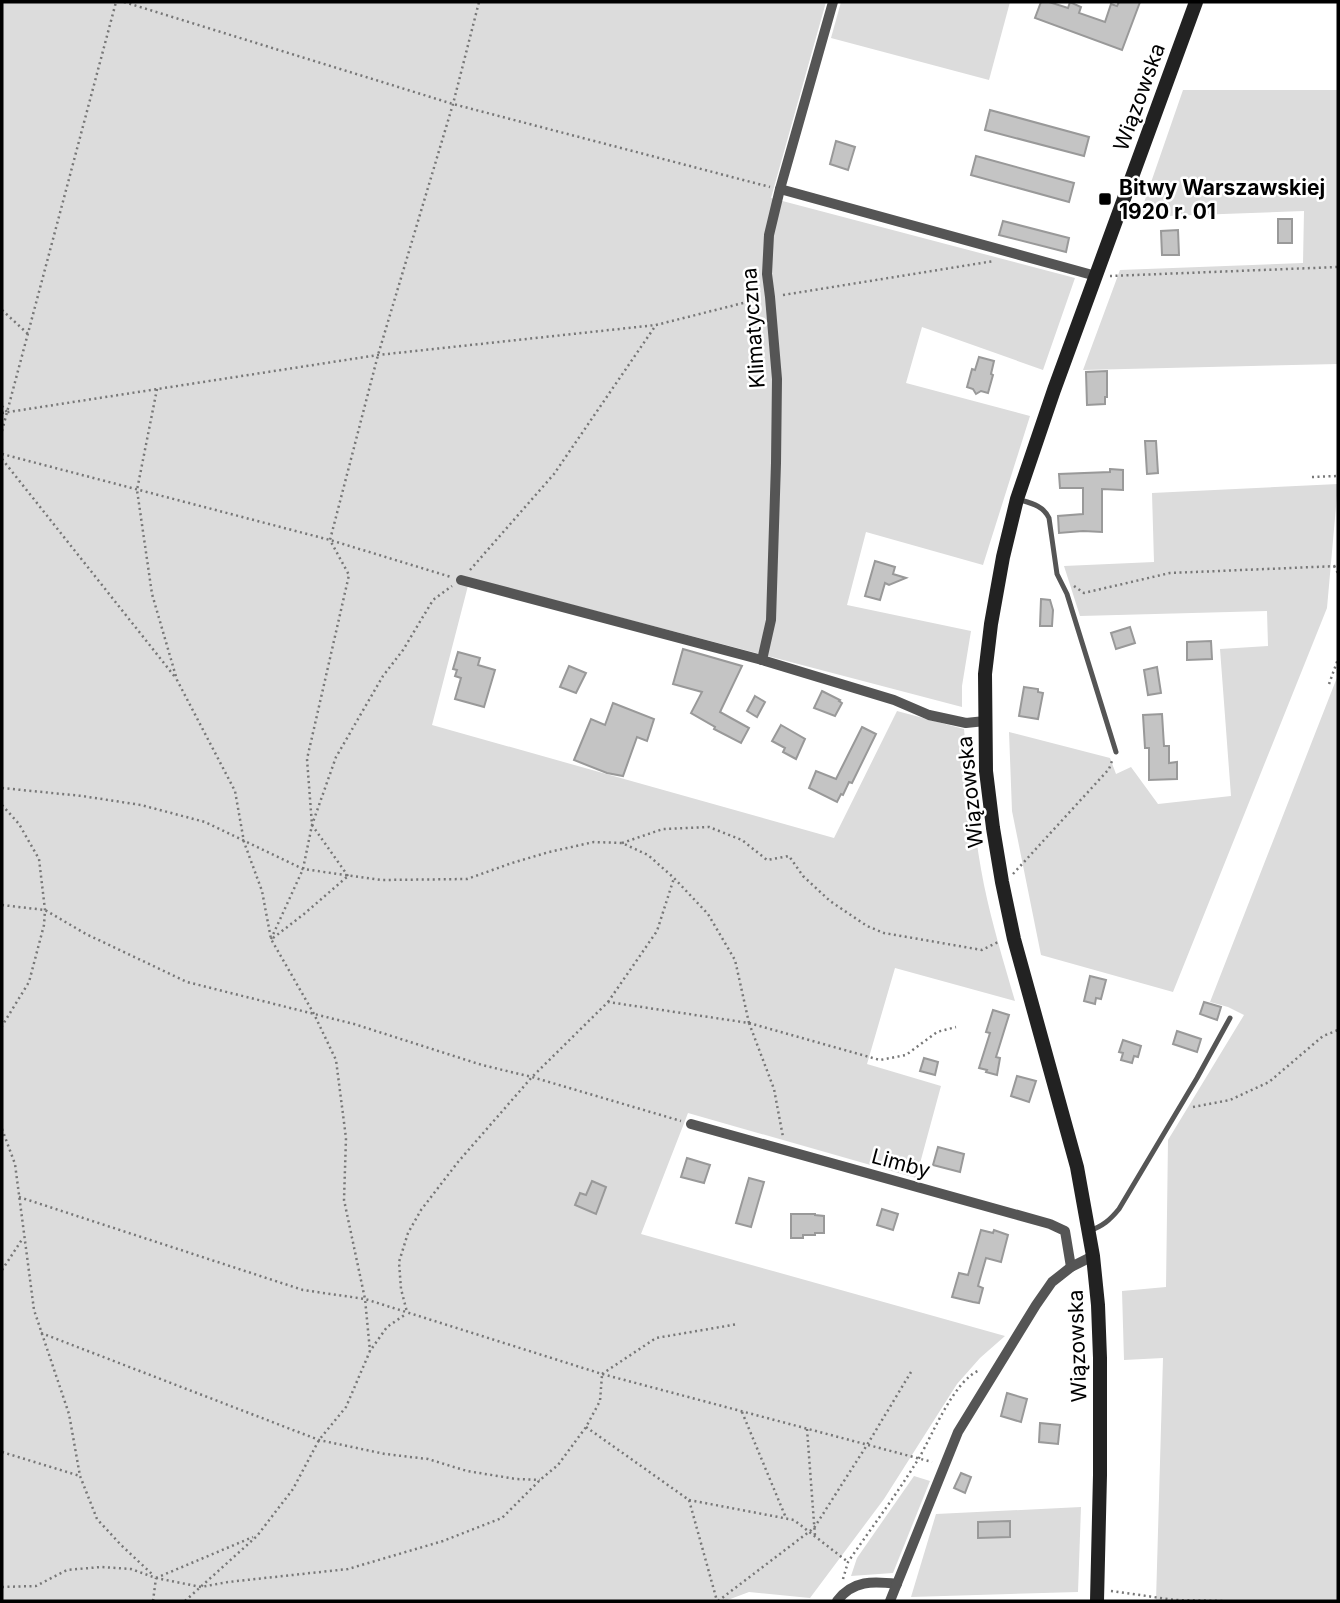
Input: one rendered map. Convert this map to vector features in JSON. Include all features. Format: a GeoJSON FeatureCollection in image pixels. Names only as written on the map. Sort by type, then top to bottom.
{"type":"FeatureCollection","features":[{"type":"Feature","properties":{"kind":"main road","name":"Wiązowska"},"geometry":{"type":"LineString","coordinates":[[1097,1595],[1100,1358],[1093,1256],[1077,1167],[1014,939],[1002,882],[987,782],[985,674],[1003,557],[1017,499],[1050,401],[1196,2]]}},
{"type":"Feature","properties":{"kind":"street","name":"Klimatyczna"},"geometry":{"type":"LineString","coordinates":[[762,660],[771,620],[776,463],[777,379],[766,274],[769,234],[833,2]]}},
{"type":"Feature","properties":{"kind":"street"},"geometry":{"type":"LineString","coordinates":[[780,189],[1096,276]]}},
{"type":"Feature","properties":{"kind":"street"},"geometry":{"type":"LineString","coordinates":[[461,580],[762,660],[894,700],[929,715],[965,723],[985,721]]}},
{"type":"Feature","properties":{"kind":"street","name":"Limby"},"geometry":{"type":"LineString","coordinates":[[691,1124],[1051,1224],[1065,1231],[1071,1267]]}},
{"type":"Feature","properties":{"kind":"street"},"geometry":{"type":"LineString","coordinates":[[890,1601],[958,1432],[1052,1282],[1071,1267],[1093,1256]]}},
{"type":"Feature","properties":{"kind":"street"},"geometry":{"type":"LineString","coordinates":[[841,1597],[859,1584],[875,1581],[897,1584]]}},
{"type":"Feature","properties":{"kind":"lane"},"geometry":{"type":"LineString","coordinates":[[1017,499],[1041,507],[1049,518],[1057,574],[1067,594],[1116,752]]}},
{"type":"Feature","properties":{"kind":"lane"},"geometry":{"type":"LineString","coordinates":[[1089,1231],[1110,1220],[1119,1209],[1230,1018]]}},
{"type":"Feature","properties":{"kind":"path"},"geometry":{"type":"LineString","coordinates":[[2,431],[116,2]]}},
{"type":"Feature","properties":{"kind":"path"},"geometry":{"type":"LineString","coordinates":[[124,2],[453,104],[780,189]]}},
{"type":"Feature","properties":{"kind":"path"},"geometry":{"type":"LineString","coordinates":[[348,876],[312,825],[307,759],[349,575],[330,540],[378,355],[453,104],[480,2]]}},
{"type":"Feature","properties":{"kind":"path"},"geometry":{"type":"LineString","coordinates":[[2,413],[378,355],[656,325],[770,297],[999,260]]}},
{"type":"Feature","properties":{"kind":"path"},"geometry":{"type":"LineString","coordinates":[[1096,276],[1338,267]]}},
{"type":"Feature","properties":{"kind":"path"},"geometry":{"type":"LineString","coordinates":[[2,310],[28,334]]}},
{"type":"Feature","properties":{"kind":"path"},"geometry":{"type":"LineString","coordinates":[[271,939],[303,869],[312,825],[336,757],[383,676],[403,650],[433,600],[461,580],[554,474],[656,325]]}},
{"type":"Feature","properties":{"kind":"path"},"geometry":{"type":"LineString","coordinates":[[157,389],[137,490],[152,594],[177,680],[234,792],[244,842],[262,891],[271,939],[314,1014],[336,1060],[346,1138],[344,1200],[365,1299],[370,1352]]}},
{"type":"Feature","properties":{"kind":"path"},"geometry":{"type":"LineString","coordinates":[[2,405],[7,412]]}},
{"type":"Feature","properties":{"kind":"path"},"geometry":{"type":"LineString","coordinates":[[2,454],[330,540],[461,580]]}},
{"type":"Feature","properties":{"kind":"path"},"geometry":{"type":"LineString","coordinates":[[2,459],[177,680]]}},
{"type":"Feature","properties":{"kind":"path"},"geometry":{"type":"LineString","coordinates":[[1312,477],[1338,476]]}},
{"type":"Feature","properties":{"kind":"path"},"geometry":{"type":"LineString","coordinates":[[1057,574],[1084,593],[1171,573],[1336,566],[1338,573]]}},
{"type":"Feature","properties":{"kind":"path"},"geometry":{"type":"LineString","coordinates":[[1329,684],[1338,659]]}},
{"type":"Feature","properties":{"kind":"path"},"geometry":{"type":"LineString","coordinates":[[1002,882],[1018,870],[1109,769],[1116,752]]}},
{"type":"Feature","properties":{"kind":"path"},"geometry":{"type":"LineString","coordinates":[[2,789],[141,804],[205,822],[303,869],[381,880],[467,879],[549,852],[594,842],[622,844],[648,855],[708,914],[735,960],[749,1023],[774,1089],[785,1150]]}},
{"type":"Feature","properties":{"kind":"path"},"geometry":{"type":"LineString","coordinates":[[2,805],[19,824],[39,859],[45,910],[44,925],[29,982],[2,1026]]}},
{"type":"Feature","properties":{"kind":"path"},"geometry":{"type":"LineString","coordinates":[[622,844],[663,829],[709,827],[742,840],[767,860],[789,856],[803,876],[830,901],[867,926],[884,933],[982,950],[1002,940]]}},
{"type":"Feature","properties":{"kind":"path"},"geometry":{"type":"LineString","coordinates":[[271,939],[348,876]]}},
{"type":"Feature","properties":{"kind":"path"},"geometry":{"type":"LineString","coordinates":[[407,1312],[401,1289],[399,1262],[408,1233],[421,1210],[458,1162],[532,1077],[608,1002],[657,931],[674,878]]}},
{"type":"Feature","properties":{"kind":"path"},"geometry":{"type":"LineString","coordinates":[[2,905],[45,910],[86,934],[187,982],[354,1024],[482,1065],[691,1124]]}},
{"type":"Feature","properties":{"kind":"path"},"geometry":{"type":"LineString","coordinates":[[608,1002],[749,1023],[880,1060],[906,1055],[937,1032],[956,1027]]}},
{"type":"Feature","properties":{"kind":"path"},"geometry":{"type":"LineString","coordinates":[[1177,1110],[1230,1100],[1269,1082],[1323,1036],[1338,1030]]}},
{"type":"Feature","properties":{"kind":"path"},"geometry":{"type":"LineString","coordinates":[[2,1129],[15,1164],[34,1310],[69,1414],[80,1476],[97,1519],[156,1577]]}},
{"type":"Feature","properties":{"kind":"path"},"geometry":{"type":"LineString","coordinates":[[19,1197],[303,1290],[365,1299],[602,1374],[944,1465]]}},
{"type":"Feature","properties":{"kind":"path"},"geometry":{"type":"LineString","coordinates":[[2,1270],[24,1237]]}},
{"type":"Feature","properties":{"kind":"path"},"geometry":{"type":"LineString","coordinates":[[186,1600],[257,1536],[293,1489],[319,1440],[346,1408],[370,1352],[387,1326],[407,1312]]}},
{"type":"Feature","properties":{"kind":"path"},"geometry":{"type":"LineString","coordinates":[[602,1374],[656,1338],[738,1324]]}},
{"type":"Feature","properties":{"kind":"path"},"geometry":{"type":"LineString","coordinates":[[41,1333],[319,1440],[385,1454],[428,1459],[467,1471],[540,1480]]}},
{"type":"Feature","properties":{"kind":"path"},"geometry":{"type":"LineString","coordinates":[[841,1597],[848,1562],[918,1459],[949,1402],[971,1374],[1001,1363]]}},
{"type":"Feature","properties":{"kind":"path"},"geometry":{"type":"LineString","coordinates":[[689,1500],[718,1601],[814,1528],[911,1372]]}},
{"type":"Feature","properties":{"kind":"path"},"geometry":{"type":"LineString","coordinates":[[2,1587],[36,1586],[67,1570],[101,1567],[131,1569],[201,1587],[348,1569],[443,1541],[502,1518],[558,1465],[586,1427],[600,1401],[602,1374]]}},
{"type":"Feature","properties":{"kind":"path"},"geometry":{"type":"LineString","coordinates":[[742,1412],[786,1518]]}},
{"type":"Feature","properties":{"kind":"path"},"geometry":{"type":"LineString","coordinates":[[586,1427],[689,1500],[794,1520],[848,1562]]}},
{"type":"Feature","properties":{"kind":"path"},"geometry":{"type":"LineString","coordinates":[[807,1429],[815,1536]]}},
{"type":"Feature","properties":{"kind":"path"},"geometry":{"type":"LineString","coordinates":[[2,1451],[80,1476]]}},
{"type":"Feature","properties":{"kind":"path"},"geometry":{"type":"LineString","coordinates":[[156,1577],[257,1536]]}},
{"type":"Feature","properties":{"kind":"path"},"geometry":{"type":"LineString","coordinates":[[153,1601],[156,1577]]}},
{"type":"Feature","properties":{"kind":"path"},"geometry":{"type":"LineString","coordinates":[[1097,1595],[1142,1595],[1175,1600],[1225,1601]]}},
{"type":"Feature","properties":{"kind":"path"},"geometry":{"type":"LineString","coordinates":[[186,1600],[195,1601]]}},
{"type":"Feature","properties":{"kind":"shaded area"},"geometry":{"type":"Polygon","coordinates":[[[2,2],[826,2],[771,198],[1075,278],[1043,370],[922,327],[906,383],[1030,416],[983,565],[866,532],[847,605],[971,631],[962,686],[962,707],[470,578],[432,725],[834,838],[897,711],[964,729],[984,885],[1015,1001],[895,968],[867,1064],[941,1086],[916,1178],[688,1113],[641,1234],[1005,1336],[980,1358],[957,1384],[884,1499],[810,1598],[749,1592],[725,1601],[2,1601],[2,2]]]}},
{"type":"Feature","properties":{"kind":"shaded area"},"geometry":{"type":"Polygon","coordinates":[[[841,2],[1010,2],[989,80],[831,38],[841,2]]]}},
{"type":"Feature","properties":{"kind":"shaded area"},"geometry":{"type":"Polygon","coordinates":[[[1183,90],[1338,90],[1338,364],[1083,370],[1120,270],[1303,263],[1304,211],[1139,217],[1183,90]]]}},
{"type":"Feature","properties":{"kind":"shaded area"},"geometry":{"type":"Polygon","coordinates":[[[1338,484],[1327,608],[1173,992],[1041,955],[1012,811],[1009,732],[1110,758],[1116,774],[1131,767],[1158,804],[1231,796],[1220,649],[1268,646],[1267,611],[1080,616],[1064,566],[1154,562],[1152,493],[1338,484]]]}},
{"type":"Feature","properties":{"kind":"shaded area"},"geometry":{"type":"Polygon","coordinates":[[[1338,675],[1338,1601],[1156,1601],[1163,1358],[1124,1360],[1122,1291],[1166,1287],[1168,1140],[1244,1015],[1210,1002],[1338,675]]]}},
{"type":"Feature","properties":{"kind":"shaded area"},"geometry":{"type":"Polygon","coordinates":[[[914,1476],[930,1481],[893,1573],[851,1576],[857,1558],[914,1476]]]}},
{"type":"Feature","properties":{"kind":"shaded area"},"geometry":{"type":"Polygon","coordinates":[[[1081,1507],[1078,1592],[911,1597],[936,1514],[1081,1507]]]}},
{"type":"Feature","properties":{"kind":"building"},"geometry":{"type":"Polygon","coordinates":[[[1041,2],[1068,8],[1070,2],[1081,7],[1079,13],[1105,22],[1111,4],[1117,6],[1119,2],[1140,2],[1122,50],[1035,18],[1041,2]]]}},
{"type":"Feature","properties":{"kind":"building"},"geometry":{"type":"Polygon","coordinates":[[[990,110],[1089,137],[1084,156],[985,130],[990,110]]]}},
{"type":"Feature","properties":{"kind":"building"},"geometry":{"type":"Polygon","coordinates":[[[836,141],[855,147],[848,170],[830,164],[836,141]]]}},
{"type":"Feature","properties":{"kind":"building"},"geometry":{"type":"Polygon","coordinates":[[[976,156],[1074,183],[1069,202],[971,175],[976,156]]]}},
{"type":"Feature","properties":{"kind":"building"},"geometry":{"type":"Polygon","coordinates":[[[1278,219],[1292,219],[1292,243],[1278,243],[1278,219]]]}},
{"type":"Feature","properties":{"kind":"building"},"geometry":{"type":"Polygon","coordinates":[[[1003,221],[1069,238],[1066,252],[999,235],[1003,221]]]}},
{"type":"Feature","properties":{"kind":"building"},"geometry":{"type":"Polygon","coordinates":[[[1178,230],[1179,255],[1162,255],[1161,231],[1178,230]]]}},
{"type":"Feature","properties":{"kind":"building"},"geometry":{"type":"Polygon","coordinates":[[[979,357],[994,361],[993,375],[988,393],[981,391],[976,394],[973,389],[967,387],[979,357]]]}},
{"type":"Feature","properties":{"kind":"building"},"geometry":{"type":"Polygon","coordinates":[[[1107,371],[1105,404],[1087,405],[1086,372],[1107,371]]]}},
{"type":"Feature","properties":{"kind":"building"},"geometry":{"type":"Polygon","coordinates":[[[1145,441],[1156,441],[1158,473],[1147,474],[1145,441]]]}},
{"type":"Feature","properties":{"kind":"building"},"geometry":{"type":"Polygon","coordinates":[[[1110,469],[1123,470],[1123,490],[1102,489],[1102,532],[1059,533],[1058,516],[1083,514],[1083,488],[1060,488],[1059,474],[1110,472],[1110,469]]]}},
{"type":"Feature","properties":{"kind":"building"},"geometry":{"type":"Polygon","coordinates":[[[875,561],[895,567],[893,574],[906,578],[889,585],[885,583],[880,600],[865,596],[875,561]]]}},
{"type":"Feature","properties":{"kind":"building"},"geometry":{"type":"Polygon","coordinates":[[[1041,599],[1050,600],[1053,610],[1052,626],[1040,626],[1041,599]]]}},
{"type":"Feature","properties":{"kind":"building"},"geometry":{"type":"Polygon","coordinates":[[[1130,627],[1135,643],[1116,649],[1111,633],[1130,627]]]}},
{"type":"Feature","properties":{"kind":"building"},"geometry":{"type":"Polygon","coordinates":[[[1211,641],[1212,659],[1187,660],[1187,642],[1211,641]]]}},
{"type":"Feature","properties":{"kind":"building"},"geometry":{"type":"Polygon","coordinates":[[[683,649],[742,666],[720,712],[749,728],[741,743],[691,713],[702,692],[673,684],[683,649]]]}},
{"type":"Feature","properties":{"kind":"building"},"geometry":{"type":"Polygon","coordinates":[[[458,652],[480,658],[478,665],[495,670],[484,707],[455,699],[461,678],[455,676],[457,670],[453,669],[458,652]]]}},
{"type":"Feature","properties":{"kind":"building"},"geometry":{"type":"Polygon","coordinates":[[[569,666],[586,673],[576,693],[560,687],[569,666]]]}},
{"type":"Feature","properties":{"kind":"building"},"geometry":{"type":"Polygon","coordinates":[[[1157,667],[1161,693],[1148,695],[1144,670],[1157,667]]]}},
{"type":"Feature","properties":{"kind":"building"},"geometry":{"type":"Polygon","coordinates":[[[1024,687],[1038,689],[1038,692],[1043,693],[1038,719],[1019,716],[1024,687]]]}},
{"type":"Feature","properties":{"kind":"building"},"geometry":{"type":"Polygon","coordinates":[[[822,691],[842,703],[835,716],[814,708],[822,691]]]}},
{"type":"Feature","properties":{"kind":"building"},"geometry":{"type":"Polygon","coordinates":[[[755,696],[765,702],[757,717],[747,711],[755,696]]]}},
{"type":"Feature","properties":{"kind":"building"},"geometry":{"type":"Polygon","coordinates":[[[613,703],[654,719],[647,741],[637,737],[623,776],[607,773],[574,760],[591,719],[605,725],[613,703]]]}},
{"type":"Feature","properties":{"kind":"building"},"geometry":{"type":"Polygon","coordinates":[[[1162,714],[1164,746],[1169,746],[1169,763],[1177,762],[1177,779],[1149,780],[1149,748],[1145,748],[1143,715],[1162,714]]]}},
{"type":"Feature","properties":{"kind":"building"},"geometry":{"type":"Polygon","coordinates":[[[781,725],[805,739],[796,759],[783,752],[785,748],[772,741],[781,725]]]}},
{"type":"Feature","properties":{"kind":"building"},"geometry":{"type":"Polygon","coordinates":[[[862,727],[876,734],[852,783],[849,782],[837,802],[809,788],[816,771],[836,779],[862,727]]]}},
{"type":"Feature","properties":{"kind":"building"},"geometry":{"type":"Polygon","coordinates":[[[1090,976],[1106,980],[1101,999],[1096,998],[1095,1004],[1084,1001],[1090,976]]]}},
{"type":"Feature","properties":{"kind":"building"},"geometry":{"type":"Polygon","coordinates":[[[1204,1002],[1221,1007],[1217,1020],[1200,1014],[1204,1002]]]}},
{"type":"Feature","properties":{"kind":"building"},"geometry":{"type":"Polygon","coordinates":[[[993,1010],[1009,1015],[996,1057],[1000,1058],[997,1075],[979,1068],[990,1033],[986,1032],[993,1010]]]}},
{"type":"Feature","properties":{"kind":"building"},"geometry":{"type":"Polygon","coordinates":[[[1177,1031],[1201,1039],[1197,1052],[1173,1044],[1177,1031]]]}},
{"type":"Feature","properties":{"kind":"building"},"geometry":{"type":"Polygon","coordinates":[[[1123,1040],[1141,1046],[1138,1057],[1134,1056],[1132,1063],[1121,1060],[1123,1053],[1119,1052],[1123,1040]]]}},
{"type":"Feature","properties":{"kind":"building"},"geometry":{"type":"Polygon","coordinates":[[[924,1058],[938,1062],[935,1075],[920,1071],[924,1058]]]}},
{"type":"Feature","properties":{"kind":"building"},"geometry":{"type":"Polygon","coordinates":[[[1017,1076],[1036,1081],[1029,1102],[1011,1096],[1017,1076]]]}},
{"type":"Feature","properties":{"kind":"building"},"geometry":{"type":"Polygon","coordinates":[[[938,1147],[964,1154],[960,1172],[933,1165],[938,1147]]]}},
{"type":"Feature","properties":{"kind":"building"},"geometry":{"type":"Polygon","coordinates":[[[687,1158],[710,1165],[704,1183],[681,1177],[687,1158]]]}},
{"type":"Feature","properties":{"kind":"building"},"geometry":{"type":"Polygon","coordinates":[[[749,1178],[764,1182],[751,1227],[736,1223],[749,1178]]]}},
{"type":"Feature","properties":{"kind":"building"},"geometry":{"type":"Polygon","coordinates":[[[592,1181],[606,1187],[596,1214],[575,1205],[580,1193],[586,1195],[592,1181]]]}},
{"type":"Feature","properties":{"kind":"building"},"geometry":{"type":"Polygon","coordinates":[[[882,1209],[898,1214],[893,1230],[877,1225],[882,1209]]]}},
{"type":"Feature","properties":{"kind":"building"},"geometry":{"type":"Polygon","coordinates":[[[791,1214],[824,1216],[824,1233],[791,1238],[791,1214]]]}},
{"type":"Feature","properties":{"kind":"building"},"geometry":{"type":"Polygon","coordinates":[[[981,1230],[993,1233],[994,1230],[1008,1235],[1001,1262],[986,1258],[978,1286],[983,1288],[979,1303],[952,1297],[959,1273],[968,1275],[981,1230]]]}},
{"type":"Feature","properties":{"kind":"building"},"geometry":{"type":"Polygon","coordinates":[[[1007,1393],[1027,1399],[1021,1422],[1001,1416],[1007,1393]]]}},
{"type":"Feature","properties":{"kind":"building"},"geometry":{"type":"Polygon","coordinates":[[[1040,1423],[1060,1425],[1058,1444],[1039,1442],[1040,1423]]]}},
{"type":"Feature","properties":{"kind":"building"},"geometry":{"type":"Polygon","coordinates":[[[961,1473],[971,1477],[965,1493],[954,1488],[961,1473]]]}},
{"type":"Feature","properties":{"kind":"building"},"geometry":{"type":"Polygon","coordinates":[[[1010,1521],[1010,1537],[978,1538],[978,1522],[1010,1521]]]}},
{"type":"Feature","properties":{"kind":"place","name":"Bitwy Warszawskiej 1920 r. 01"},"geometry":{"type":"Point","coordinates":[1105,199]}}]}
